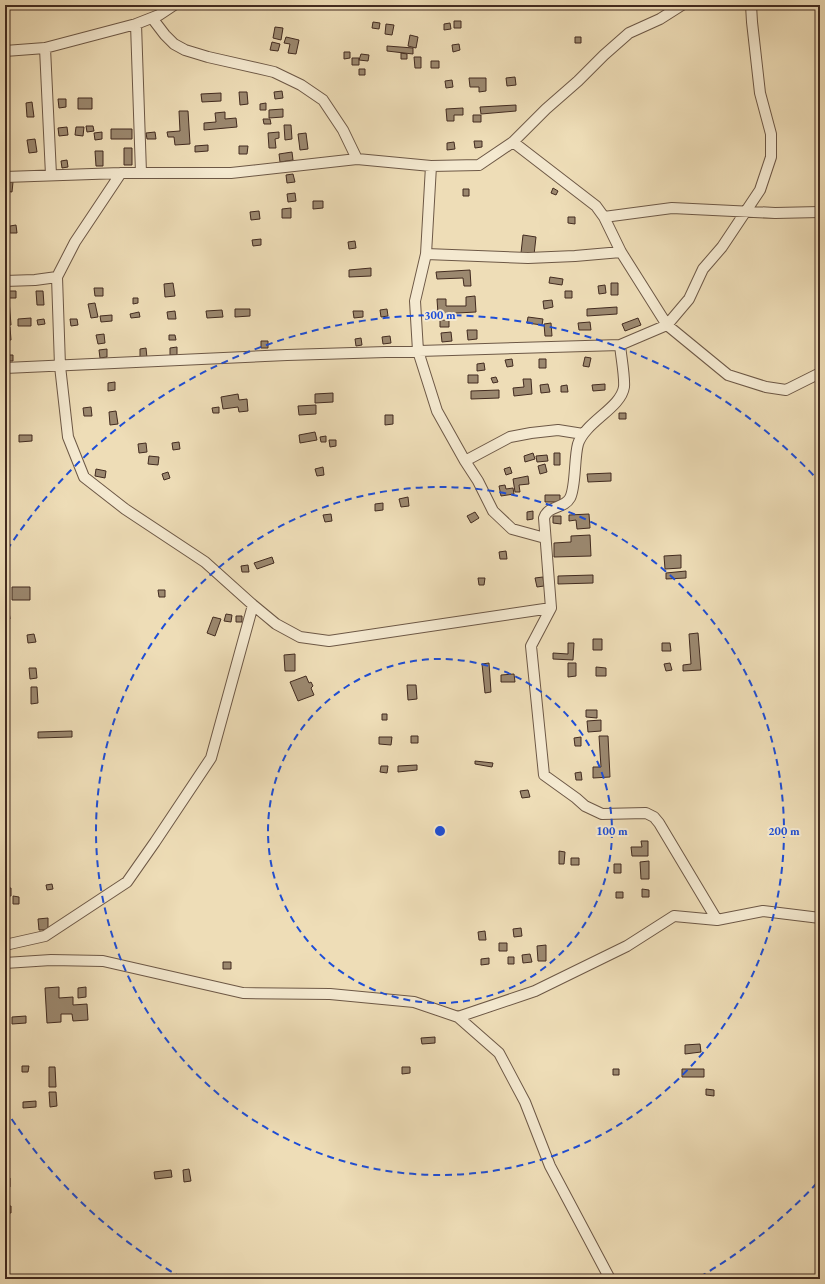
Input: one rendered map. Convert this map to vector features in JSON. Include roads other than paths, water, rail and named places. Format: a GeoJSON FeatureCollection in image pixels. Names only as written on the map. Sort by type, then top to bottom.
{"type":"FeatureCollection","features":[{"type":"Feature","properties":{"kind":"street"},"geometry":{"type":"LineString","coordinates":[[5,51],[45,48],[136,24],[159,15],[174,5]]}},
{"type":"Feature","properties":{"kind":"street"},"geometry":{"type":"LineString","coordinates":[[5,177],[141,172],[231,173],[357,159],[431,166],[479,165],[514,142],[546,109],[629,33],[660,19],[682,5]]}},
{"type":"Feature","properties":{"kind":"street"},"geometry":{"type":"LineString","coordinates":[[5,368],[287,355],[620,344],[667,325],[689,299],[703,269],[722,247],[760,190],[771,157],[771,134],[760,93],[751,5]]}},
{"type":"Feature","properties":{"kind":"street"},"geometry":{"type":"LineString","coordinates":[[152,18],[174,44],[185,50],[208,57],[274,72],[301,85],[323,100],[343,130],[357,159]]}},
{"type":"Feature","properties":{"kind":"street"},"geometry":{"type":"LineString","coordinates":[[136,24],[141,172]]}},
{"type":"Feature","properties":{"kind":"street"},"geometry":{"type":"LineString","coordinates":[[45,48],[51,176]]}},
{"type":"Feature","properties":{"kind":"street"},"geometry":{"type":"LineString","coordinates":[[514,142],[596,206],[604,217],[621,252],[667,325],[728,374],[766,387],[786,390],[820,372]]}},
{"type":"Feature","properties":{"kind":"street"},"geometry":{"type":"LineString","coordinates":[[431,166],[426,254],[415,301],[418,351],[437,411],[494,511],[512,529],[545,538]]}},
{"type":"Feature","properties":{"kind":"street"},"geometry":{"type":"LineString","coordinates":[[121,173],[75,242],[57,277],[60,366],[68,437],[84,477],[125,509],[205,562],[276,624],[300,637],[329,641],[551,608]]}},
{"type":"Feature","properties":{"kind":"street"},"geometry":{"type":"LineString","coordinates":[[604,217],[672,208],[775,213],[820,212]]}},
{"type":"Feature","properties":{"kind":"street"},"geometry":{"type":"LineString","coordinates":[[426,254],[528,258],[621,252]]}},
{"type":"Feature","properties":{"kind":"street"},"geometry":{"type":"LineString","coordinates":[[5,281],[35,280],[57,277]]}},
{"type":"Feature","properties":{"kind":"street"},"geometry":{"type":"LineString","coordinates":[[620,344],[624,388],[619,399],[583,434],[578,445],[570,498],[567,502],[549,510],[545,514],[545,538],[551,608],[531,646],[544,775],[585,806],[602,814],[646,813],[654,817],[717,920]]}},
{"type":"Feature","properties":{"kind":"street"},"geometry":{"type":"LineString","coordinates":[[465,461],[510,437],[558,430],[583,434]]}},
{"type":"Feature","properties":{"kind":"street"},"geometry":{"type":"LineString","coordinates":[[5,945],[45,936],[126,882],[155,842],[211,758],[253,605]]}},
{"type":"Feature","properties":{"kind":"street"},"geometry":{"type":"LineString","coordinates":[[458,1017],[535,991],[627,946],[674,916],[717,920],[763,912],[820,918]]}},
{"type":"Feature","properties":{"kind":"street"},"geometry":{"type":"LineString","coordinates":[[5,963],[51,960],[103,961],[243,993],[330,994],[414,1002],[458,1017],[499,1053],[525,1102],[550,1166],[610,1279]]}}]}
